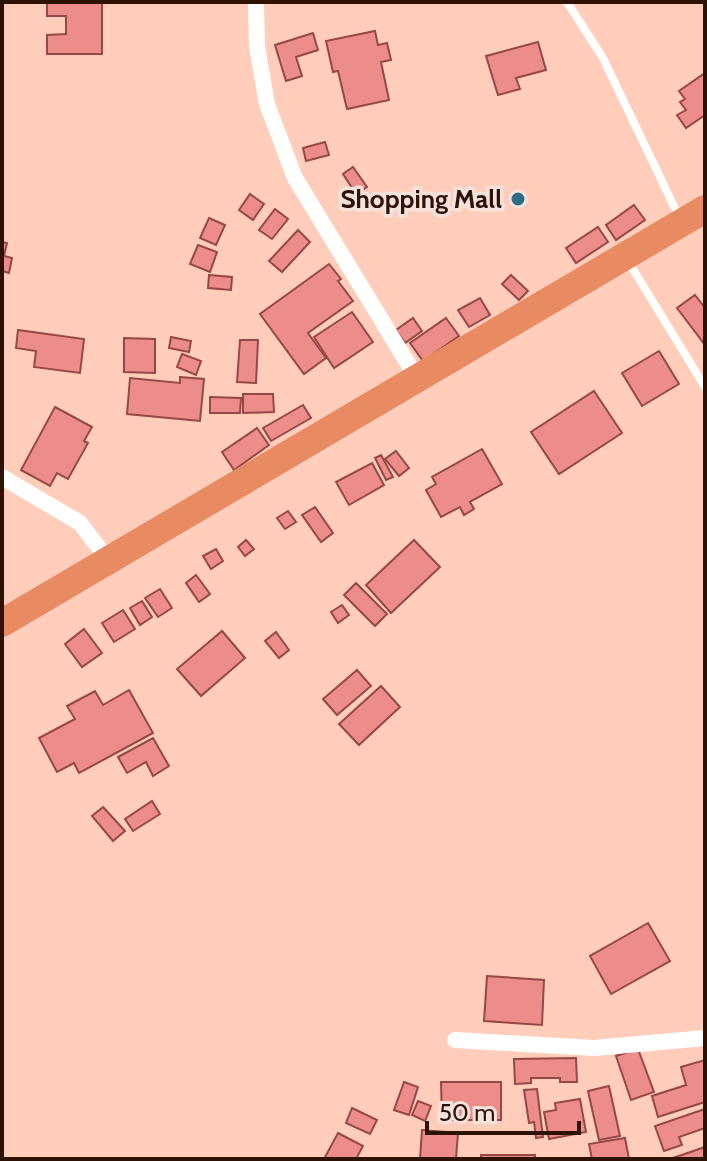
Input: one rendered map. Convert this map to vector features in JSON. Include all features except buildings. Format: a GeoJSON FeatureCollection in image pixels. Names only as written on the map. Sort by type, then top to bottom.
{"type":"FeatureCollection","features":[{"type":"Feature","properties":{"kind":"highway"},"geometry":{"type":"LineString","coordinates":[[2,623],[693,216]]}},
{"type":"Feature","properties":{"kind":"street"},"geometry":{"type":"LineString","coordinates":[[256,2],[257,47],[267,104],[295,178],[418,380]]}},
{"type":"Feature","properties":{"kind":"street"},"geometry":{"type":"LineString","coordinates":[[2,477],[80,523],[108,560]]}},
{"type":"Feature","properties":{"kind":"street"},"geometry":{"type":"LineString","coordinates":[[455,1040],[594,1048],[705,1038]]}},
{"type":"Feature","properties":{"kind":"lane"},"geometry":{"type":"LineString","coordinates":[[567,2],[603,58],[693,216]]}},
{"type":"Feature","properties":{"kind":"lane"},"geometry":{"type":"LineString","coordinates":[[625,257],[705,387]]}},
{"type":"Feature","properties":{"kind":"place","name":"Shopping Mall"},"geometry":{"type":"Point","coordinates":[518,199]}}]}
